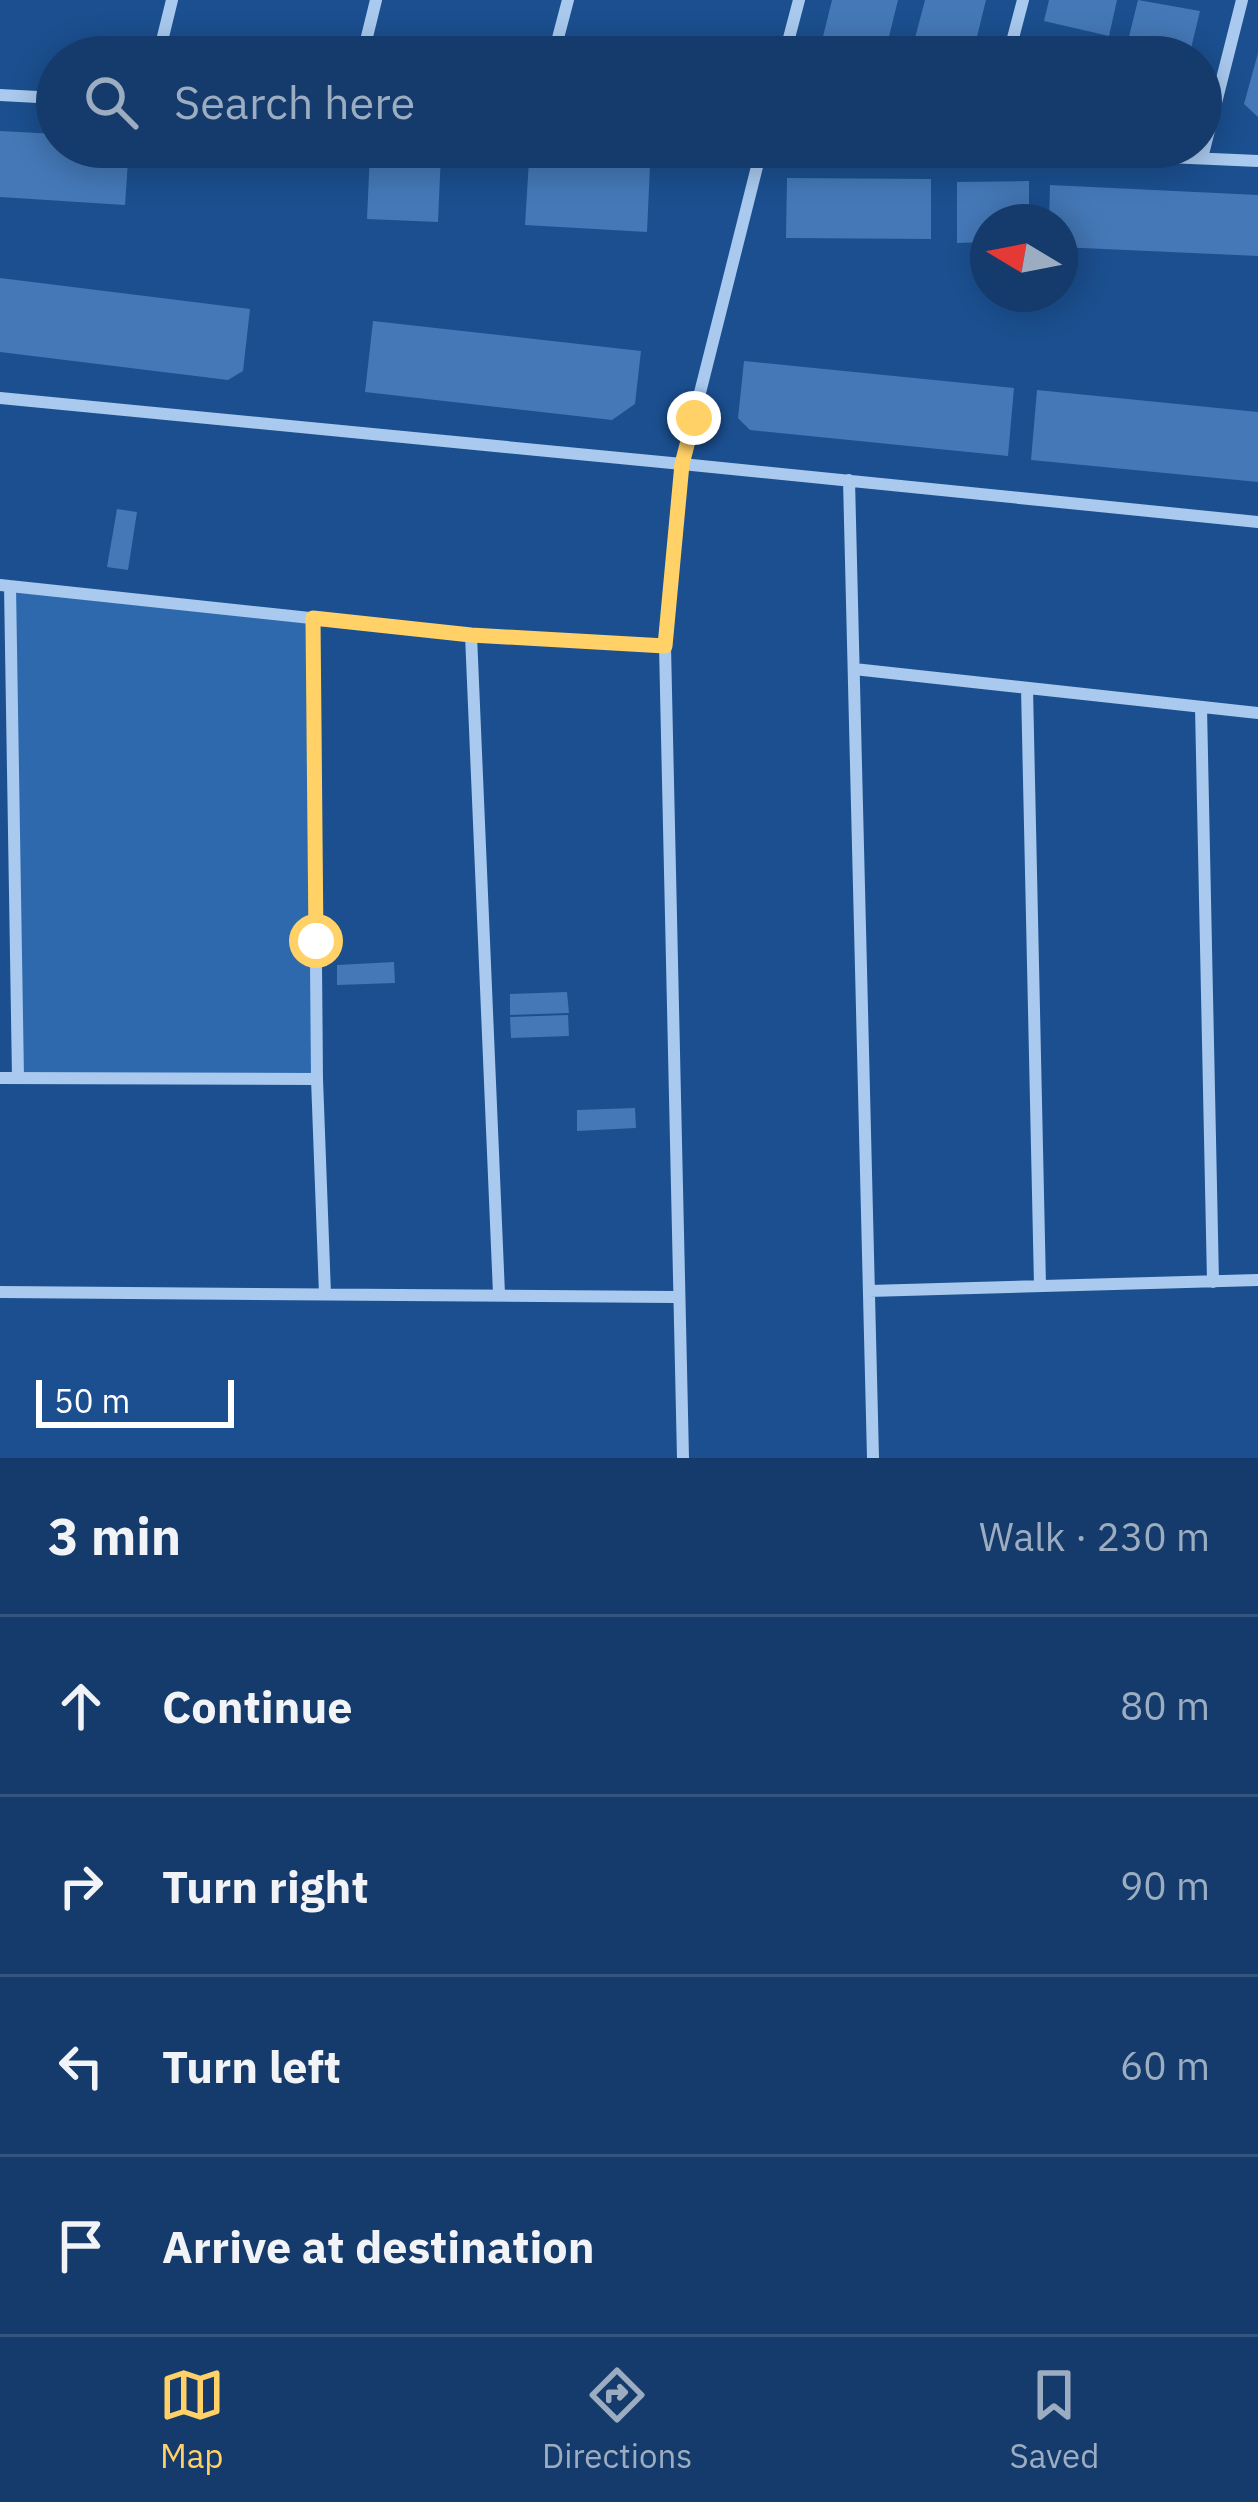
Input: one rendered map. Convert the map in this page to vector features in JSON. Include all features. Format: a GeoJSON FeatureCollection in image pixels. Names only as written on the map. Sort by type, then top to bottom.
{"type":"FeatureCollection","features":[{"type":"Feature","properties":{"kind":"street"},"geometry":{"type":"LineString","coordinates":[[163,36],[172,0]]}},
{"type":"Feature","properties":{"kind":"street"},"geometry":{"type":"LineString","coordinates":[[367,36],[376,0]]}},
{"type":"Feature","properties":{"kind":"street"},"geometry":{"type":"LineString","coordinates":[[559,36],[568,0]]}},
{"type":"Feature","properties":{"kind":"street"},"geometry":{"type":"LineString","coordinates":[[790,36],[799,0]]}},
{"type":"Feature","properties":{"kind":"street"},"geometry":{"type":"LineString","coordinates":[[1014,36],[1023,0]]}},
{"type":"Feature","properties":{"kind":"street"},"geometry":{"type":"LineString","coordinates":[[1222,79],[1242,0]]}},
{"type":"Feature","properties":{"kind":"street"},"geometry":{"type":"LineString","coordinates":[[0,95],[36,97]]}},
{"type":"Feature","properties":{"kind":"street"},"geometry":{"type":"LineString","coordinates":[[1222,159],[1258,161]]}},
{"type":"Feature","properties":{"kind":"street"},"geometry":{"type":"LineString","coordinates":[[683,1458],[665,646],[682,464],[757,168]]}},
{"type":"Feature","properties":{"kind":"street"},"geometry":{"type":"LineString","coordinates":[[0,398],[1258,522]]}},
{"type":"Feature","properties":{"kind":"street"},"geometry":{"type":"LineString","coordinates":[[849,480],[873,1458]]}},
{"type":"Feature","properties":{"kind":"street"},"geometry":{"type":"LineString","coordinates":[[18,1078],[5,585],[471,635],[665,646]]}},
{"type":"Feature","properties":{"kind":"street"},"geometry":{"type":"LineString","coordinates":[[313,618],[317,1079],[325,1294]]}},
{"type":"Feature","properties":{"kind":"street"},"geometry":{"type":"LineString","coordinates":[[471,635],[499,1294]]}},
{"type":"Feature","properties":{"kind":"street"},"geometry":{"type":"LineString","coordinates":[[854,669],[1258,713]]}},
{"type":"Feature","properties":{"kind":"street"},"geometry":{"type":"LineString","coordinates":[[1027,688],[1040,1286]]}},
{"type":"Feature","properties":{"kind":"street"},"geometry":{"type":"LineString","coordinates":[[1201,706],[1213,1282]]}},
{"type":"Feature","properties":{"kind":"street"},"geometry":{"type":"LineString","coordinates":[[0,1078],[317,1079]]}},
{"type":"Feature","properties":{"kind":"street"},"geometry":{"type":"LineString","coordinates":[[869,1291],[1258,1280]]}},
{"type":"Feature","properties":{"kind":"street"},"geometry":{"type":"LineString","coordinates":[[0,1292],[676,1297]]}},
{"type":"Feature","properties":{"kind":"shaded area"},"geometry":{"type":"Polygon","coordinates":[[[10,586],[313,618],[317,1079],[18,1078],[10,586]]]}},
{"type":"Feature","properties":{"kind":"building"},"geometry":{"type":"Polygon","coordinates":[[[832,0],[898,0],[889,36],[823,36],[832,0]]]}},
{"type":"Feature","properties":{"kind":"building"},"geometry":{"type":"Polygon","coordinates":[[[925,0],[986,0],[977,36],[916,36],[925,0]]]}},
{"type":"Feature","properties":{"kind":"building"},"geometry":{"type":"Polygon","coordinates":[[[1049,0],[1117,0],[1109,36],[1044,21],[1049,0]]]}},
{"type":"Feature","properties":{"kind":"building"},"geometry":{"type":"Polygon","coordinates":[[[1138,0],[1200,11],[1194,36],[1129,36],[1138,0]]]}},
{"type":"Feature","properties":{"kind":"building"},"geometry":{"type":"Polygon","coordinates":[[[1258,53],[1258,117],[1244,104],[1258,53]]]}},
{"type":"Feature","properties":{"kind":"building"},"geometry":{"type":"Polygon","coordinates":[[[0,131],[36,133],[36,168],[128,168],[125,205],[0,197],[0,131]]]}},
{"type":"Feature","properties":{"kind":"building"},"geometry":{"type":"Polygon","coordinates":[[[369,168],[440,168],[438,222],[367,219],[369,168]]]}},
{"type":"Feature","properties":{"kind":"building"},"geometry":{"type":"Polygon","coordinates":[[[529,168],[650,168],[647,232],[525,225],[529,168]]]}},
{"type":"Feature","properties":{"kind":"building"},"geometry":{"type":"Polygon","coordinates":[[[787,178],[931,179],[931,239],[786,238],[787,178]]]}},
{"type":"Feature","properties":{"kind":"building"},"geometry":{"type":"Polygon","coordinates":[[[1029,181],[1029,204],[970,204],[970,243],[957,243],[957,182],[1029,181]]]}},
{"type":"Feature","properties":{"kind":"building"},"geometry":{"type":"Polygon","coordinates":[[[1050,185],[1258,195],[1258,256],[1078,248],[1078,204],[1049,204],[1050,185]]]}},
{"type":"Feature","properties":{"kind":"building"},"geometry":{"type":"Polygon","coordinates":[[[0,278],[250,309],[243,371],[228,380],[0,352],[0,278]]]}},
{"type":"Feature","properties":{"kind":"building"},"geometry":{"type":"Polygon","coordinates":[[[373,321],[641,351],[635,404],[612,420],[365,392],[373,321]]]}},
{"type":"Feature","properties":{"kind":"building"},"geometry":{"type":"Polygon","coordinates":[[[744,361],[1014,388],[1008,456],[750,430],[738,418],[744,361]]]}},
{"type":"Feature","properties":{"kind":"building"},"geometry":{"type":"Polygon","coordinates":[[[1037,390],[1258,412],[1258,482],[1031,460],[1037,390]]]}},
{"type":"Feature","properties":{"kind":"building"},"geometry":{"type":"Polygon","coordinates":[[[117,509],[137,512],[128,570],[107,567],[117,509]]]}},
{"type":"Feature","properties":{"kind":"building"},"geometry":{"type":"Polygon","coordinates":[[[394,962],[395,983],[337,985],[337,965],[394,962]]]}},
{"type":"Feature","properties":{"kind":"building"},"geometry":{"type":"Polygon","coordinates":[[[567,992],[569,1013],[510,1015],[510,994],[567,992]]]}},
{"type":"Feature","properties":{"kind":"building"},"geometry":{"type":"Polygon","coordinates":[[[568,1015],[569,1036],[511,1038],[510,1017],[568,1015]]]}},
{"type":"Feature","properties":{"kind":"building"},"geometry":{"type":"Polygon","coordinates":[[[635,1108],[636,1128],[577,1131],[577,1110],[635,1108]]]}},
{"type":"Feature","properties":{"kind":"route"},"geometry":{"type":"LineString","coordinates":[[316,941],[313,618],[471,635],[665,646],[682,464],[694,418]]}}]}
